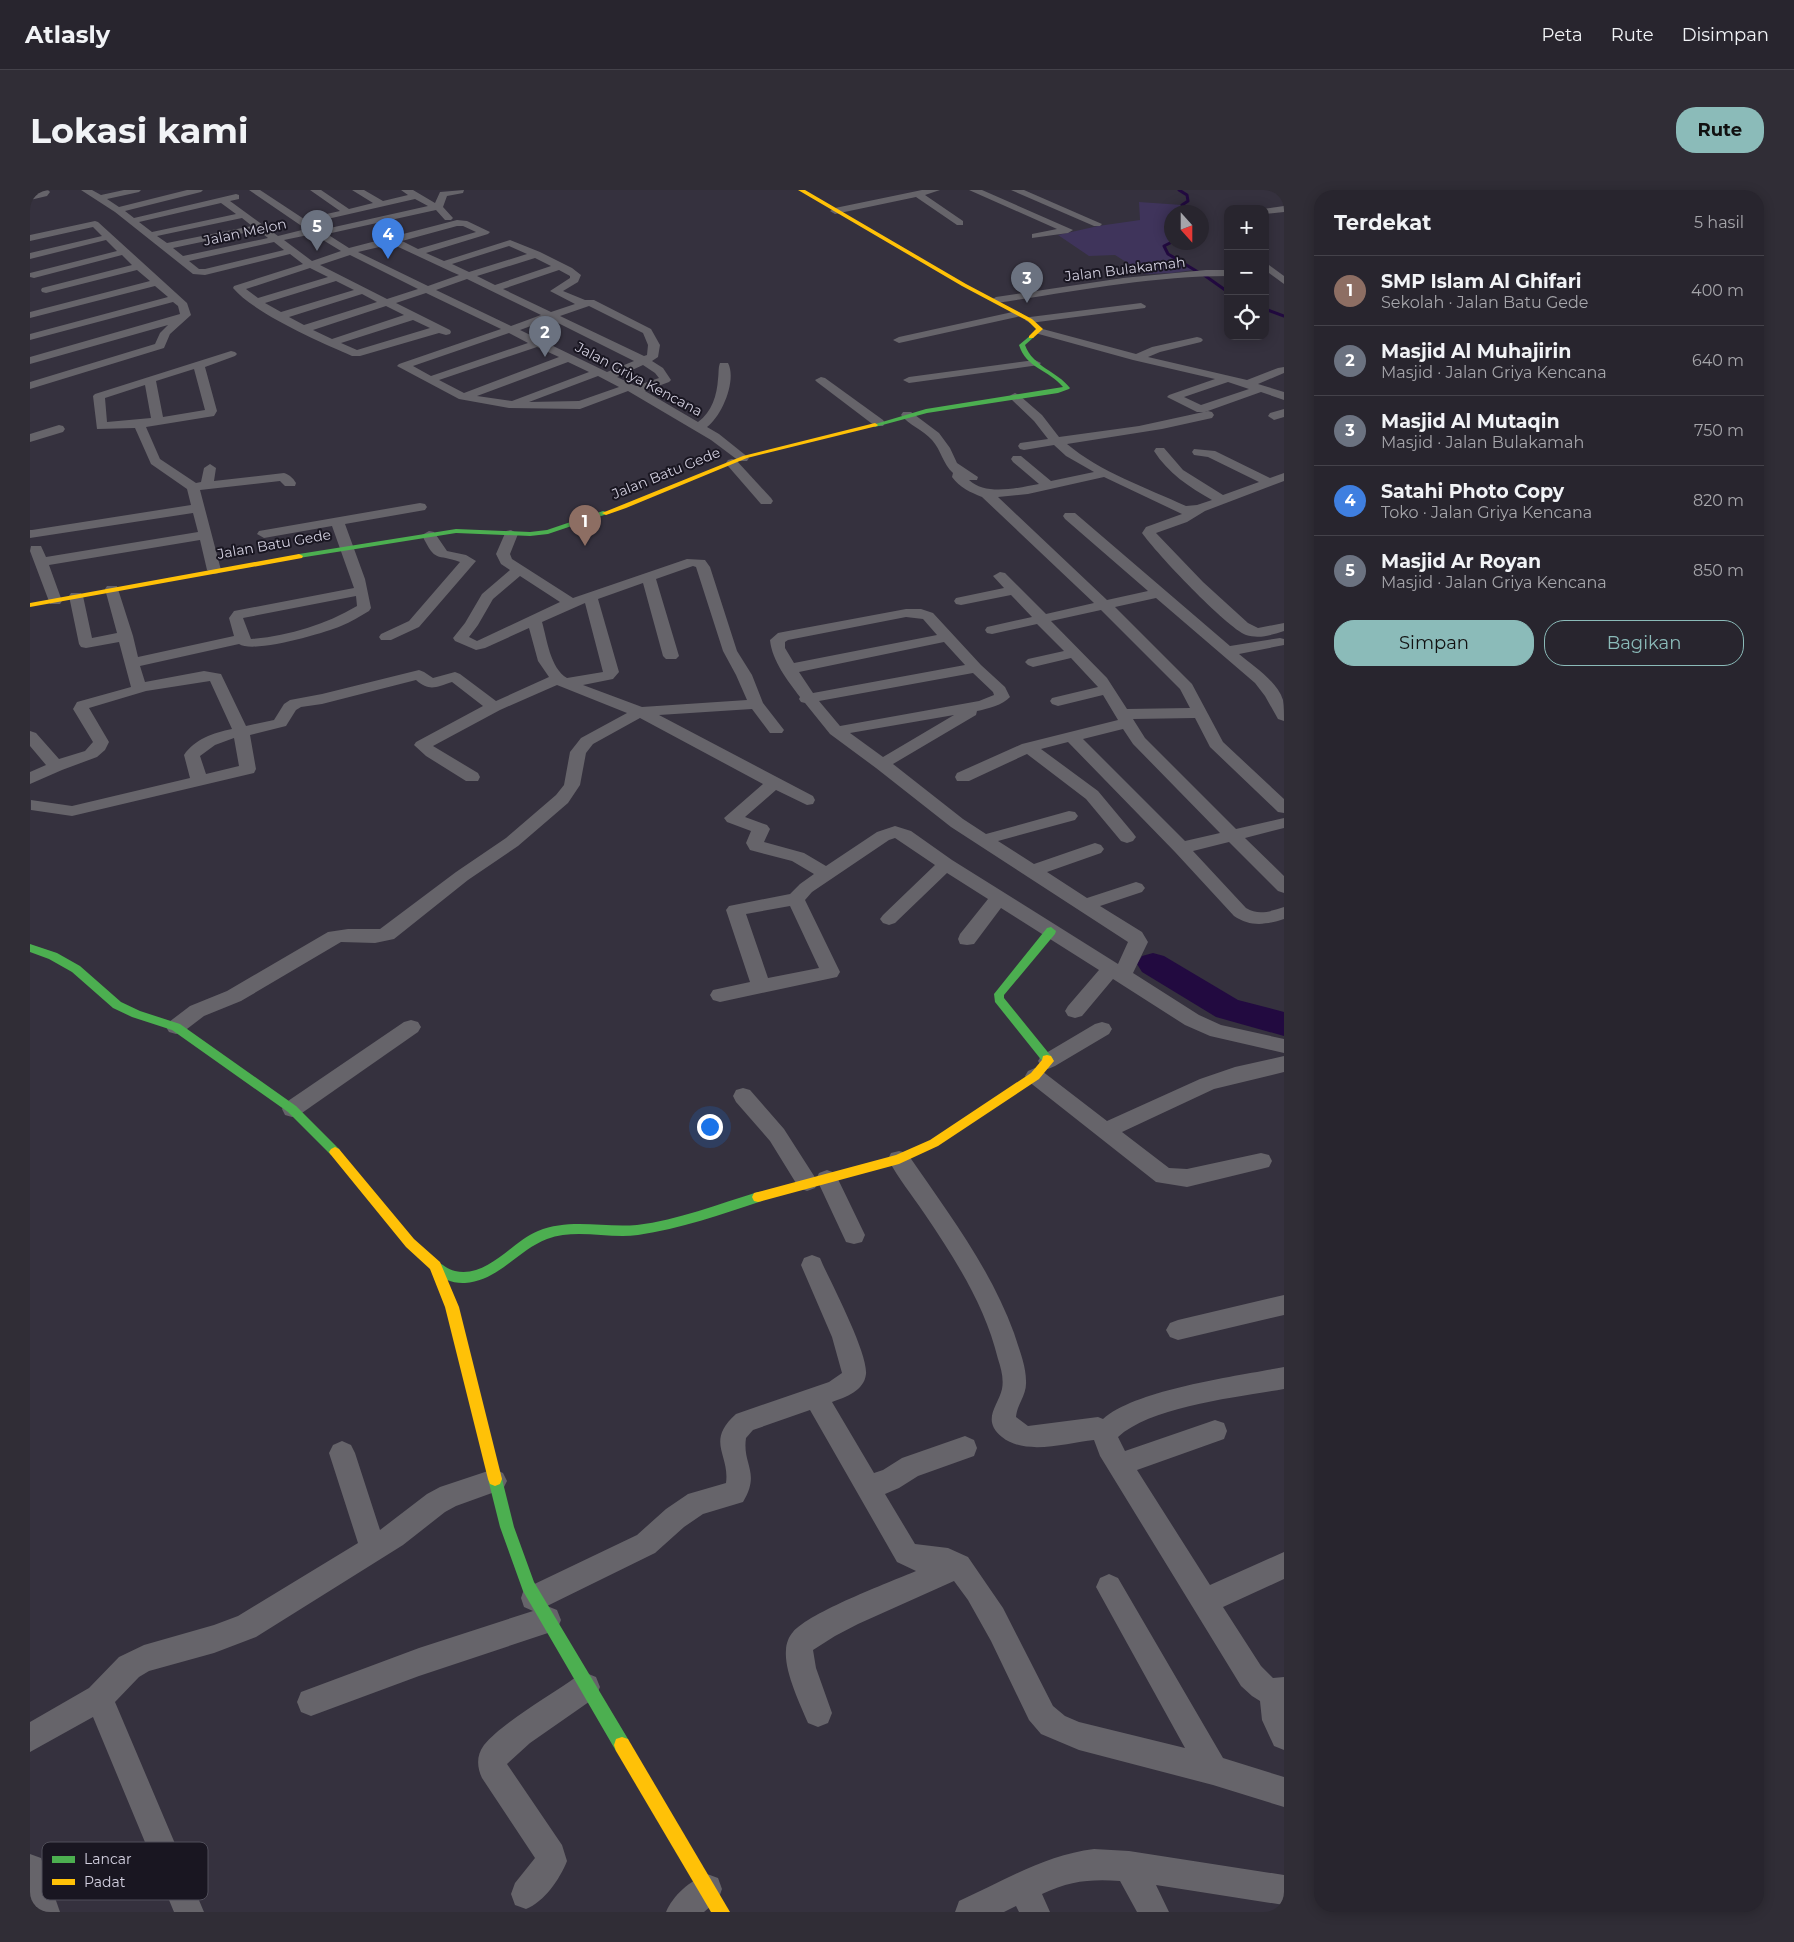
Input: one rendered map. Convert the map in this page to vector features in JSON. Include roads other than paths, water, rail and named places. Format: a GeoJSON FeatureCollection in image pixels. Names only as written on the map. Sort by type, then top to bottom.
{"type":"FeatureCollection","features":[{"type":"Feature","properties":{"kind":"street"},"geometry":{"type":"LineString","coordinates":[[30,197],[44,194],[45,192],[42,190]]}},
{"type":"Feature","properties":{"kind":"street"},"geometry":{"type":"LineString","coordinates":[[86,190],[118,210],[196,271],[202,272],[292,251]]}},
{"type":"Feature","properties":{"kind":"street"},"geometry":{"type":"LineString","coordinates":[[101,198],[136,190]]}},
{"type":"Feature","properties":{"kind":"street"},"geometry":{"type":"LineString","coordinates":[[118,210],[198,190]]}},
{"type":"Feature","properties":{"kind":"street"},"geometry":{"type":"LineString","coordinates":[[132,221],[223,200],[257,190]]}},
{"type":"Feature","properties":{"kind":"street","name":"Jalan Griya Kencana"},"geometry":{"type":"LineString","coordinates":[[257,190],[345,250],[604,374],[699,427],[738,460],[766,501]]}},
{"type":"Feature","properties":{"kind":"street"},"geometry":{"type":"LineString","coordinates":[[315,190],[348,212]]}},
{"type":"Feature","properties":{"kind":"street"},"geometry":{"type":"LineString","coordinates":[[357,190],[381,204]]}},
{"type":"Feature","properties":{"kind":"street"},"geometry":{"type":"LineString","coordinates":[[406,190],[437,207],[451,222]]}},
{"type":"Feature","properties":{"kind":"street"},"geometry":{"type":"LineString","coordinates":[[801,190],[1030,320],[1040,329],[1039,331],[1137,358],[1228,378],[1284,396]]}},
{"type":"Feature","properties":{"kind":"street"},"geometry":{"type":"LineString","coordinates":[[974,190],[1005,202],[1028,217]]}},
{"type":"Feature","properties":{"kind":"street"},"geometry":{"type":"LineString","coordinates":[[1016,190],[1097,224]]}},
{"type":"Feature","properties":{"kind":"street"},"geometry":{"type":"LineString","coordinates":[[1278,190],[1284,192]]}},
{"type":"Feature","properties":{"kind":"street"},"geometry":{"type":"LineString","coordinates":[[437,207],[443,194],[460,191]]}},
{"type":"Feature","properties":{"kind":"street"},"geometry":{"type":"LineString","coordinates":[[835,211],[936,192]]}},
{"type":"Feature","properties":{"kind":"street"},"geometry":{"type":"LineString","coordinates":[[918,194],[960,223]]}},
{"type":"Feature","properties":{"kind":"street"},"geometry":{"type":"LineString","coordinates":[[303,222],[417,196]]}},
{"type":"Feature","properties":{"kind":"street"},"geometry":{"type":"LineString","coordinates":[[223,200],[310,264],[467,343]]}},
{"type":"Feature","properties":{"kind":"street"},"geometry":{"type":"LineString","coordinates":[[990,207],[1005,202]]}},
{"type":"Feature","properties":{"kind":"street","name":"Jalan Melon"},"geometry":{"type":"LineString","coordinates":[[180,260],[437,207]]}},
{"type":"Feature","properties":{"kind":"street"},"geometry":{"type":"LineString","coordinates":[[1269,211],[1284,208]]}},
{"type":"Feature","properties":{"kind":"street"},"geometry":{"type":"LineString","coordinates":[[149,235],[244,215]]}},
{"type":"Feature","properties":{"kind":"street"},"geometry":{"type":"LineString","coordinates":[[1017,215],[1042,218],[1068,230],[1038,236],[1053,243]]}},
{"type":"Feature","properties":{"kind":"street"},"geometry":{"type":"LineString","coordinates":[[345,250],[393,241],[451,222]]}},
{"type":"Feature","properties":{"kind":"street"},"geometry":{"type":"LineString","coordinates":[[418,252],[485,232],[464,223],[451,222],[345,250],[239,288],[256,302],[304,329],[358,354],[439,329]]}},
{"type":"Feature","properties":{"kind":"street"},"geometry":{"type":"LineString","coordinates":[[30,238],[95,224],[156,282],[186,307],[186,314],[165,333],[160,346],[30,386]]}},
{"type":"Feature","properties":{"kind":"street"},"geometry":{"type":"LineString","coordinates":[[164,247],[259,227]]}},
{"type":"Feature","properties":{"kind":"street"},"geometry":{"type":"LineString","coordinates":[[30,256],[108,237]]}},
{"type":"Feature","properties":{"kind":"street"},"geometry":{"type":"LineString","coordinates":[[393,241],[418,252],[494,289],[548,315],[644,361],[658,369],[665,380],[580,404],[547,406],[510,404],[463,397],[403,366],[467,343],[508,329],[548,315],[582,303],[593,302],[647,331],[654,345],[652,357],[644,361],[510,404]]}},
{"type":"Feature","properties":{"kind":"street"},"geometry":{"type":"LineString","coordinates":[[443,264],[512,243],[574,273],[576,278],[556,289],[556,292],[582,303]]}},
{"type":"Feature","properties":{"kind":"street"},"geometry":{"type":"LineString","coordinates":[[66,306],[46,290],[32,274],[124,252]]}},
{"type":"Feature","properties":{"kind":"street"},"geometry":{"type":"LineString","coordinates":[[304,329],[536,254]]}},
{"type":"Feature","properties":{"kind":"street"},"geometry":{"type":"LineString","coordinates":[[1192,263],[1206,273]]}},
{"type":"Feature","properties":{"kind":"street"},"geometry":{"type":"LineString","coordinates":[[46,290],[139,266]]}},
{"type":"Feature","properties":{"kind":"street"},"geometry":{"type":"LineString","coordinates":[[494,289],[560,266]]}},
{"type":"Feature","properties":{"kind":"street"},"geometry":{"type":"LineString","coordinates":[[1269,268],[1284,281]]}},
{"type":"Feature","properties":{"kind":"street","name":"Jalan Bulakamah"},"geometry":{"type":"LineString","coordinates":[[996,300],[1123,282],[1206,273],[1224,273]]}},
{"type":"Feature","properties":{"kind":"street"},"geometry":{"type":"LineString","coordinates":[[256,302],[336,278]]}},
{"type":"Feature","properties":{"kind":"street"},"geometry":{"type":"LineString","coordinates":[[30,315],[156,282]]}},
{"type":"Feature","properties":{"kind":"street"},"geometry":{"type":"LineString","coordinates":[[281,316],[362,291]]}},
{"type":"Feature","properties":{"kind":"street"},"geometry":{"type":"LineString","coordinates":[[30,337],[175,298]]}},
{"type":"Feature","properties":{"kind":"street"},"geometry":{"type":"LineString","coordinates":[[1030,320],[1141,306]]}},
{"type":"Feature","properties":{"kind":"street"},"geometry":{"type":"LineString","coordinates":[[899,340],[1017,314]]}},
{"type":"Feature","properties":{"kind":"street"},"geometry":{"type":"LineString","coordinates":[[331,343],[413,316]]}},
{"type":"Feature","properties":{"kind":"street"},"geometry":{"type":"LineString","coordinates":[[30,361],[184,317]]}},
{"type":"Feature","properties":{"kind":"street","name":"Jalan Batu Gede"},"geometry":{"type":"LineString","coordinates":[[30,605],[346,546],[462,531],[511,534],[558,530],[647,498],[738,460],[790,443],[830,437],[907,415],[1067,388],[1064,383],[1035,363],[1023,351],[1022,345],[1039,331]]}},
{"type":"Feature","properties":{"kind":"street"},"geometry":{"type":"LineString","coordinates":[[1137,358],[1156,349],[1197,340]]}},
{"type":"Feature","properties":{"kind":"street"},"geometry":{"type":"LineString","coordinates":[[429,380],[538,343]]}},
{"type":"Feature","properties":{"kind":"street"},"geometry":{"type":"LineString","coordinates":[[1073,353],[1091,345]]}},
{"type":"Feature","properties":{"kind":"street"},"geometry":{"type":"LineString","coordinates":[[199,365],[211,412],[139,424],[106,428],[102,426],[98,397],[232,354]]}},
{"type":"Feature","properties":{"kind":"street"},"geometry":{"type":"LineString","coordinates":[[463,397],[568,358]]}},
{"type":"Feature","properties":{"kind":"street"},"geometry":{"type":"LineString","coordinates":[[908,380],[1035,363]]}},
{"type":"Feature","properties":{"kind":"street"},"geometry":{"type":"LineString","coordinates":[[699,427],[713,418],[725,384],[724,365]]}},
{"type":"Feature","properties":{"kind":"street"},"geometry":{"type":"LineString","coordinates":[[1248,384],[1282,370]]}},
{"type":"Feature","properties":{"kind":"street"},"geometry":{"type":"LineString","coordinates":[[1228,378],[1173,398],[1201,409],[1262,388]]}},
{"type":"Feature","properties":{"kind":"street"},"geometry":{"type":"LineString","coordinates":[[150,380],[158,421]]}},
{"type":"Feature","properties":{"kind":"street"},"geometry":{"type":"LineString","coordinates":[[821,380],[879,423]]}},
{"type":"Feature","properties":{"kind":"street"},"geometry":{"type":"LineString","coordinates":[[1015,397],[1038,418],[1056,441],[1070,453],[1105,473],[1177,508],[1188,510],[1200,509]]}},
{"type":"Feature","properties":{"kind":"street"},"geometry":{"type":"LineString","coordinates":[[907,415],[935,436],[944,448],[952,465],[960,472],[958,477],[970,488],[983,492],[1002,494],[1049,486],[1105,473]]}},
{"type":"Feature","properties":{"kind":"street"},"geometry":{"type":"LineString","coordinates":[[1024,446],[1136,432],[1208,415]]}},
{"type":"Feature","properties":{"kind":"street"},"geometry":{"type":"LineString","coordinates":[[139,424],[155,461],[193,487],[282,476],[290,483]]}},
{"type":"Feature","properties":{"kind":"street"},"geometry":{"type":"LineString","coordinates":[[30,438],[59,429]]}},
{"type":"Feature","properties":{"kind":"street"},"geometry":{"type":"LineString","coordinates":[[1160,451],[1171,465],[1187,478],[1222,500]]}},
{"type":"Feature","properties":{"kind":"street"},"geometry":{"type":"LineString","coordinates":[[1198,452],[1207,452],[1269,482]]}},
{"type":"Feature","properties":{"kind":"street"},"geometry":{"type":"LineString","coordinates":[[1017,459],[1049,486]]}},
{"type":"Feature","properties":{"kind":"street"},"geometry":{"type":"LineString","coordinates":[[207,486],[210,468]]}},
{"type":"Feature","properties":{"kind":"street"},"geometry":{"type":"LineString","coordinates":[[1284,477],[1200,509],[1182,519],[1151,530],[1149,533],[1197,584],[1245,629],[1257,633],[1284,627]]}},
{"type":"Feature","properties":{"kind":"street"},"geometry":{"type":"LineString","coordinates":[[193,487],[214,570]]}},
{"type":"Feature","properties":{"kind":"street"},"geometry":{"type":"LineString","coordinates":[[983,492],[1176,675],[1187,688],[1216,744],[1284,808]]}},
{"type":"Feature","properties":{"kind":"street"},"geometry":{"type":"LineString","coordinates":[[264,534],[420,507]]}},
{"type":"Feature","properties":{"kind":"street"},"geometry":{"type":"LineString","coordinates":[[31,532],[199,508]]}},
{"type":"Feature","properties":{"kind":"street"},"geometry":{"type":"LineString","coordinates":[[1070,516],[1228,651],[1272,694],[1284,716]]}},
{"type":"Feature","properties":{"kind":"street"},"geometry":{"type":"LineString","coordinates":[[30,518],[36,555],[55,601]]}},
{"type":"Feature","properties":{"kind":"street"},"geometry":{"type":"LineString","coordinates":[[337,521],[346,546],[361,591],[365,603],[364,608],[327,628],[311,633],[253,643],[246,643],[242,639],[236,618],[239,614],[361,591]]}},
{"type":"Feature","properties":{"kind":"street"},"geometry":{"type":"LineString","coordinates":[[511,534],[503,554],[504,558],[518,570],[571,603]]}},
{"type":"Feature","properties":{"kind":"street"},"geometry":{"type":"LineString","coordinates":[[36,555],[206,535]]}},
{"type":"Feature","properties":{"kind":"street"},"geometry":{"type":"LineString","coordinates":[[386,637],[414,624],[469,562],[440,554],[435,550],[429,535]]}},
{"type":"Feature","properties":{"kind":"street"},"geometry":{"type":"LineString","coordinates":[[518,570],[487,597],[471,625],[460,638],[480,645],[571,603],[648,576],[692,562],[698,562],[702,565],[730,651],[744,675],[756,704],[776,730]]}},
{"type":"Feature","properties":{"kind":"street"},"geometry":{"type":"LineString","coordinates":[[648,576],[671,656]]}},
{"type":"Feature","properties":{"kind":"street"},"geometry":{"type":"LineString","coordinates":[[1000,576],[1108,689],[1139,741],[1284,888]]}},
{"type":"Feature","properties":{"kind":"street"},"geometry":{"type":"LineString","coordinates":[[112,589],[140,688]]}},
{"type":"Feature","properties":{"kind":"street"},"geometry":{"type":"LineString","coordinates":[[961,601],[1014,590]]}},
{"type":"Feature","properties":{"kind":"street"},"geometry":{"type":"LineString","coordinates":[[992,630],[1159,593]]}},
{"type":"Feature","properties":{"kind":"street"},"geometry":{"type":"LineString","coordinates":[[76,596],[86,644],[126,636]]}},
{"type":"Feature","properties":{"kind":"street"},"geometry":{"type":"LineString","coordinates":[[472,777],[422,745],[494,707],[562,680],[603,678],[612,672],[590,596]]}},
{"type":"Feature","properties":{"kind":"street"},"geometry":{"type":"LineString","coordinates":[[882,764],[983,705],[999,699],[1002,694],[928,616],[915,612],[783,636],[777,640],[789,670],[807,699],[836,731],[882,764],[957,823],[1135,937],[1139,942],[1136,951],[1119,971],[1075,1011]]}},
{"type":"Feature","properties":{"kind":"street"},"geometry":{"type":"LineString","coordinates":[[534,620],[546,661],[562,680],[640,712],[807,800]]}},
{"type":"Feature","properties":{"kind":"street"},"geometry":{"type":"LineString","coordinates":[[789,670],[947,637]]}},
{"type":"Feature","properties":{"kind":"street"},"geometry":{"type":"LineString","coordinates":[[133,663],[242,639]]}},
{"type":"Feature","properties":{"kind":"street"},"geometry":{"type":"LineString","coordinates":[[1228,651],[1284,641]]}},
{"type":"Feature","properties":{"kind":"street"},"geometry":{"type":"LineString","coordinates":[[1033,662],[1075,653]]}},
{"type":"Feature","properties":{"kind":"street"},"geometry":{"type":"LineString","coordinates":[[807,699],[976,668]]}},
{"type":"Feature","properties":{"kind":"street"},"geometry":{"type":"LineString","coordinates":[[199,780],[192,755],[208,740],[280,723],[290,707],[296,703],[322,699],[414,675],[424,678],[430,684],[455,677],[494,707]]}},
{"type":"Feature","properties":{"kind":"street"},"geometry":{"type":"LineString","coordinates":[[30,779],[56,766],[90,754],[99,747],[101,742],[81,709],[83,705],[134,692],[140,688],[204,676],[216,677],[241,732],[248,769],[72,811],[64,812],[31,806]]}},
{"type":"Feature","properties":{"kind":"street"},"geometry":{"type":"LineString","coordinates":[[1058,701],[1108,689]]}},
{"type":"Feature","properties":{"kind":"street"},"geometry":{"type":"LineString","coordinates":[[176,1027],[197,1011],[234,996],[335,937],[348,933],[378,937],[388,934],[462,876],[523,834],[569,791],[572,785],[578,752],[587,741],[640,712],[756,704]]}},
{"type":"Feature","properties":{"kind":"street"},"geometry":{"type":"LineString","coordinates":[[836,731],[983,705]]}},
{"type":"Feature","properties":{"kind":"street"},"geometry":{"type":"LineString","coordinates":[[963,777],[1028,747],[1125,719],[1200,713]]}},
{"type":"Feature","properties":{"kind":"street"},"geometry":{"type":"LineString","coordinates":[[30,736],[56,766]]}},
{"type":"Feature","properties":{"kind":"street"},"geometry":{"type":"LineString","coordinates":[[1070,736],[1181,848],[1244,916],[1261,919],[1284,913]]}},
{"type":"Feature","properties":{"kind":"street"},"geometry":{"type":"LineString","coordinates":[[1028,747],[1092,795],[1127,837]]}},
{"type":"Feature","properties":{"kind":"street"},"geometry":{"type":"LineString","coordinates":[[30,784],[42,797],[31,806]]}},
{"type":"Feature","properties":{"kind":"street"},"geometry":{"type":"LineString","coordinates":[[774,784],[733,818],[761,830],[761,834],[756,840],[756,846],[798,857],[826,874]]}},
{"type":"Feature","properties":{"kind":"street"},"geometry":{"type":"LineString","coordinates":[[983,840],[1069,816]]}},
{"type":"Feature","properties":{"kind":"street"},"geometry":{"type":"LineString","coordinates":[[1181,848],[1284,823]]}},
{"type":"Feature","properties":{"kind":"street"},"geometry":{"type":"LineString","coordinates":[[761,987],[735,911],[738,908],[796,899],[802,891],[826,874],[883,836],[895,832],[905,834],[946,864],[1051,932],[1119,971],[1203,1026],[1237,1036],[1284,1046]]}},
{"type":"Feature","properties":{"kind":"street"},"geometry":{"type":"LineString","coordinates":[[1032,871],[1095,849]]}},
{"type":"Feature","properties":{"kind":"street"},"geometry":{"type":"LineString","coordinates":[[889,919],[946,864]]}},
{"type":"Feature","properties":{"kind":"street"},"geometry":{"type":"LineString","coordinates":[[1085,905],[1136,888]]}},
{"type":"Feature","properties":{"kind":"street"},"geometry":{"type":"LineString","coordinates":[[967,939],[999,898]]}},
{"type":"Feature","properties":{"kind":"street"},"geometry":{"type":"LineString","coordinates":[[720,995],[830,972],[796,899]]}},
{"type":"Feature","properties":{"kind":"street"},"geometry":{"type":"LineString","coordinates":[[1051,932],[999,994],[999,999],[1041,1068],[1105,1131],[1158,1172],[1171,1178],[1187,1178],[1261,1161]]}},
{"type":"Feature","properties":{"kind":"street"},"geometry":{"type":"LineString","coordinates":[[30,948],[53,956],[76,969],[117,1004],[136,1014],[176,1027],[292,1109],[326,1140],[410,1243],[434,1266],[450,1276],[469,1277],[486,1271],[527,1243],[549,1232],[572,1229],[634,1230],[655,1227],[899,1160],[934,1143],[1041,1068],[1102,1029]]}},
{"type":"Feature","properties":{"kind":"street"},"geometry":{"type":"LineString","coordinates":[[292,1109],[411,1027]]}},
{"type":"Feature","properties":{"kind":"street"},"geometry":{"type":"LineString","coordinates":[[1105,1131],[1207,1084],[1251,1071],[1284,1064]]}},
{"type":"Feature","properties":{"kind":"street"},"geometry":{"type":"LineString","coordinates":[[743,1096],[817,1181],[854,1235]]}},
{"type":"Feature","properties":{"kind":"street"},"geometry":{"type":"LineString","coordinates":[[899,1160],[965,1257],[997,1316],[1013,1368],[1014,1390],[1004,1412],[1006,1424],[1018,1435],[1028,1436],[1098,1428],[1105,1433],[1109,1448],[1121,1464],[1251,1676],[1260,1685],[1279,1692],[1273,1703],[1275,1715],[1284,1736]]}},
{"type":"Feature","properties":{"kind":"street"},"geometry":{"type":"LineString","coordinates":[[311,1702],[419,1662],[540,1609],[646,1544],[675,1518],[697,1503],[734,1493],[737,1490],[739,1479],[732,1446],[732,1436],[738,1427],[745,1422],[816,1398],[847,1384],[853,1378],[855,1372],[850,1353],[812,1265]]}},
{"type":"Feature","properties":{"kind":"street"},"geometry":{"type":"LineString","coordinates":[[434,1266],[452,1307],[494,1481],[516,1557],[540,1609],[714,1901],[681,1912]]}},
{"type":"Feature","properties":{"kind":"street"},"geometry":{"type":"LineString","coordinates":[[1178,1330],[1284,1305]]}},
{"type":"Feature","properties":{"kind":"street"},"geometry":{"type":"LineString","coordinates":[[1105,1433],[1109,1427],[1118,1421],[1163,1402],[1284,1378]]}},
{"type":"Feature","properties":{"kind":"street"},"geometry":{"type":"LineString","coordinates":[[816,1398],[885,1520],[910,1557],[948,1562],[958,1566],[974,1587],[1022,1673],[1032,1698],[1049,1722],[1079,1736],[1214,1770],[1284,1792]]}},
{"type":"Feature","properties":{"kind":"street"},"geometry":{"type":"LineString","coordinates":[[1121,1464],[1215,1431]]}},
{"type":"Feature","properties":{"kind":"street"},"geometry":{"type":"LineString","coordinates":[[868,1487],[890,1480],[911,1466],[965,1448]]}},
{"type":"Feature","properties":{"kind":"street"},"geometry":{"type":"LineString","coordinates":[[342,1453],[373,1548]]}},
{"type":"Feature","properties":{"kind":"street"},"geometry":{"type":"LineString","coordinates":[[30,1738],[99,1698],[129,1668],[144,1659],[214,1639],[246,1627],[394,1536],[436,1503],[449,1496],[494,1481]]}},
{"type":"Feature","properties":{"kind":"street"},"geometry":{"type":"LineString","coordinates":[[1204,1602],[1284,1565]]}},
{"type":"Feature","properties":{"kind":"street"},"geometry":{"type":"LineString","coordinates":[[818,1713],[806,1679],[800,1653],[800,1644],[805,1637],[827,1625],[958,1566]]}},
{"type":"Feature","properties":{"kind":"street"},"geometry":{"type":"LineString","coordinates":[[1108,1587],[1214,1770]]}},
{"type":"Feature","properties":{"kind":"street"},"geometry":{"type":"LineString","coordinates":[[526,1894],[552,1861],[552,1856],[492,1768],[492,1761],[494,1756],[520,1734],[586,1687]]}},
{"type":"Feature","properties":{"kind":"street"},"geometry":{"type":"LineString","coordinates":[[99,1698],[160,1842]]}},
{"type":"Feature","properties":{"kind":"street"},"geometry":{"type":"LineString","coordinates":[[970,1912],[1029,1899],[1071,1867],[1094,1864],[1130,1866],[1283,1891]]}},
{"type":"Feature","properties":{"kind":"street"},"geometry":{"type":"LineString","coordinates":[[1130,1866],[1154,1912]]}},
{"type":"Feature","properties":{"kind":"street"},"geometry":{"type":"LineString","coordinates":[[30,1869],[45,1912]]}},
{"type":"Feature","properties":{"kind":"street"},"geometry":{"type":"LineString","coordinates":[[184,1900],[189,1912]]}},
{"type":"Feature","properties":{"kind":"waterway"},"geometry":{"type":"LineString","coordinates":[[1179,190],[1187,195],[1188,201],[1182,205]]}},
{"type":"Feature","properties":{"kind":"waterway"},"geometry":{"type":"LineString","coordinates":[[1166,250],[1168,254],[1198,272]]}},
{"type":"Feature","properties":{"kind":"waterway"},"geometry":{"type":"LineString","coordinates":[[1204,275],[1224,289]]}},
{"type":"Feature","properties":{"kind":"waterway"},"geometry":{"type":"LineString","coordinates":[[1269,310],[1284,316]]}},
{"type":"Feature","properties":{"kind":"waterway"},"geometry":{"type":"LineString","coordinates":[[1153,964],[1228,1009],[1284,1024]]}},
{"type":"Feature","properties":{"kind":"place","name":"Masjid Ar Royan"},"geometry":{"type":"Point","coordinates":[317,251]}},
{"type":"Feature","properties":{"kind":"place","name":"Satahi Photo Copy"},"geometry":{"type":"Point","coordinates":[388,259]}},
{"type":"Feature","properties":{"kind":"place","name":"Masjid Al Mutaqin"},"geometry":{"type":"Point","coordinates":[1027,303]}},
{"type":"Feature","properties":{"kind":"place","name":"Masjid Al Muhajirin"},"geometry":{"type":"Point","coordinates":[545,357]}},
{"type":"Feature","properties":{"kind":"place","name":"SMP Islam Al Ghifari"},"geometry":{"type":"Point","coordinates":[585,546]}}]}
